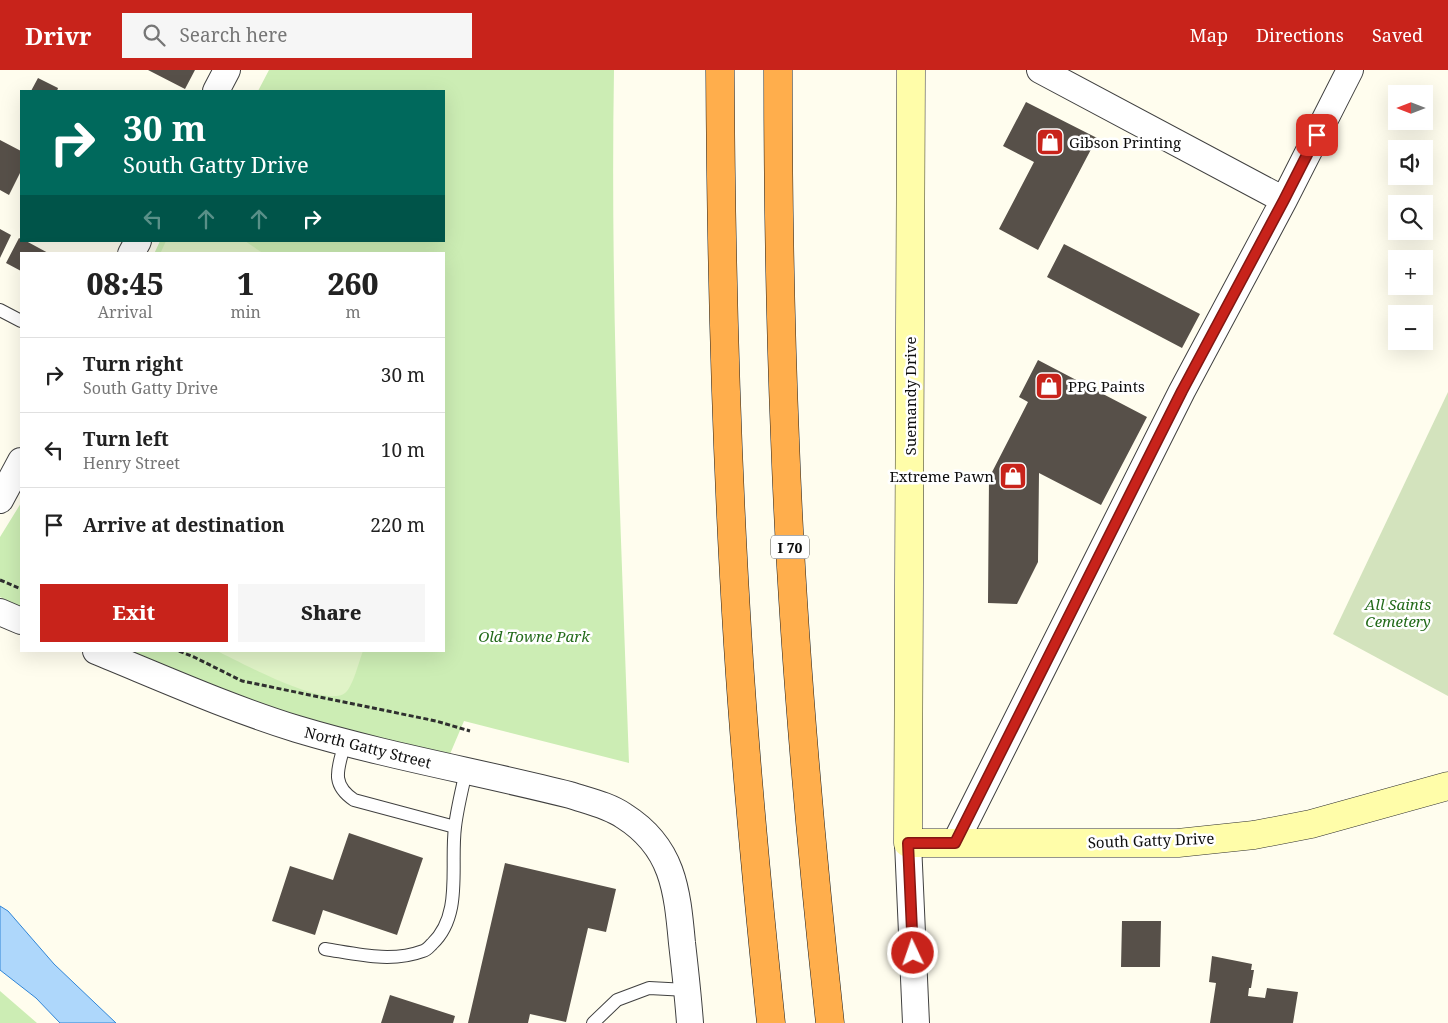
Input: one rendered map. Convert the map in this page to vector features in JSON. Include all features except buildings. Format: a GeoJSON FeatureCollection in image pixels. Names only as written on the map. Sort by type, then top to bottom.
{"type":"FeatureCollection","features":[{"type":"Feature","properties":{"kind":"highway"},"geometry":{"type":"LineString","coordinates":[[720,70],[721,240],[731,524],[748,778],[771,1023]]}},
{"type":"Feature","properties":{"kind":"highway","name":"I 70"},"geometry":{"type":"LineString","coordinates":[[778,70],[780,310],[792,573],[811,836],[830,1023]]}},
{"type":"Feature","properties":{"kind":"street"},"geometry":{"type":"LineString","coordinates":[[217,90],[227,70]]}},
{"type":"Feature","properties":{"kind":"street","name":"Suemandy Drive"},"geometry":{"type":"LineString","coordinates":[[908,843],[911,70]]}},
{"type":"Feature","properties":{"kind":"street"},"geometry":{"type":"LineString","coordinates":[[1040,70],[1284,200]]}},
{"type":"Feature","properties":{"kind":"street"},"geometry":{"type":"LineString","coordinates":[[955,843],[1182,391],[1284,200],[1350,70]]}},
{"type":"Feature","properties":{"kind":"street"},"geometry":{"type":"LineString","coordinates":[[0,500],[20,463]]}},
{"type":"Feature","properties":{"kind":"street"},"geometry":{"type":"LineString","coordinates":[[0,612],[20,621]]}},
{"type":"Feature","properties":{"kind":"street","name":"North Gatty Street"},"geometry":{"type":"LineString","coordinates":[[99,652],[264,718],[345,742],[588,800],[622,814],[643,830],[664,857],[672,875],[677,896],[690,1023]]}},
{"type":"Feature","properties":{"kind":"street","name":"South Gatty Drive"},"geometry":{"type":"LineString","coordinates":[[908,843],[1178,843],[1254,835],[1311,824],[1448,786]]}},
{"type":"Feature","properties":{"kind":"street"},"geometry":{"type":"LineString","coordinates":[[908,843],[916,1023]]}},
{"type":"Feature","properties":{"kind":"lane"},"geometry":{"type":"LineString","coordinates":[[0,310],[20,320]]}},
{"type":"Feature","properties":{"kind":"lane"},"geometry":{"type":"LineString","coordinates":[[345,742],[338,774],[339,784],[344,793],[354,800],[455,827]]}},
{"type":"Feature","properties":{"kind":"lane"},"geometry":{"type":"LineString","coordinates":[[325,949],[366,956],[398,957],[425,950],[440,937],[450,917],[455,827],[466,771]]}},
{"type":"Feature","properties":{"kind":"lane"},"geometry":{"type":"LineString","coordinates":[[593,1023],[616,1000],[648,988],[687,990]]}},
{"type":"Feature","properties":{"kind":"path"},"geometry":{"type":"LineString","coordinates":[[0,580],[20,589]]}},
{"type":"Feature","properties":{"kind":"path"},"geometry":{"type":"LineString","coordinates":[[182,652],[242,681],[436,721],[470,732]]}},
{"type":"Feature","properties":{"kind":"green space","name":"Old Towne Park"},"geometry":{"type":"Polygon","coordinates":[[[269,70],[614,70],[615,330],[629,763],[464,721],[450,754],[359,733],[283,711],[217,687],[132,652],[445,652],[445,252],[155,252],[160,242],[445,242],[445,90],[259,90],[269,70]]]}},
{"type":"Feature","properties":{"kind":"green space"},"geometry":{"type":"Polygon","coordinates":[[[166,242],[246,242],[261,252],[161,252],[166,242]]]}},
{"type":"Feature","properties":{"kind":"green space","name":"All Saints Cemetery"},"geometry":{"type":"Polygon","coordinates":[[[1448,392],[1448,696],[1333,634],[1448,392]]]}},
{"type":"Feature","properties":{"kind":"green space"},"geometry":{"type":"Polygon","coordinates":[[[20,505],[20,607],[0,597],[0,537],[20,505]]]}},
{"type":"Feature","properties":{"kind":"green space"},"geometry":{"type":"Polygon","coordinates":[[[219,652],[363,652],[348,690],[335,696],[320,695],[302,690],[219,652]]]}},
{"type":"Feature","properties":{"kind":"green space"},"geometry":{"type":"Polygon","coordinates":[[[0,991],[37,1023],[0,1023],[0,991]]]}},
{"type":"Feature","properties":{"kind":"water"},"geometry":{"type":"Polygon","coordinates":[[[0,906],[8,911],[54,964],[116,1023],[60,1023],[36,998],[0,970],[0,906]]]}},
{"type":"Feature","properties":{"kind":"place","name":"Gibson Printing"},"geometry":{"type":"Point","coordinates":[1050,142]}},
{"type":"Feature","properties":{"kind":"place","name":"PPG Paints"},"geometry":{"type":"Point","coordinates":[1049,386]}},
{"type":"Feature","properties":{"kind":"place","name":"Extreme Pawn"},"geometry":{"type":"Point","coordinates":[1013,476]}},
{"type":"Feature","properties":{"kind":"route"},"geometry":{"type":"LineString","coordinates":[[913,953],[908,843],[955,843],[1182,391],[1317,135]]}}]}
